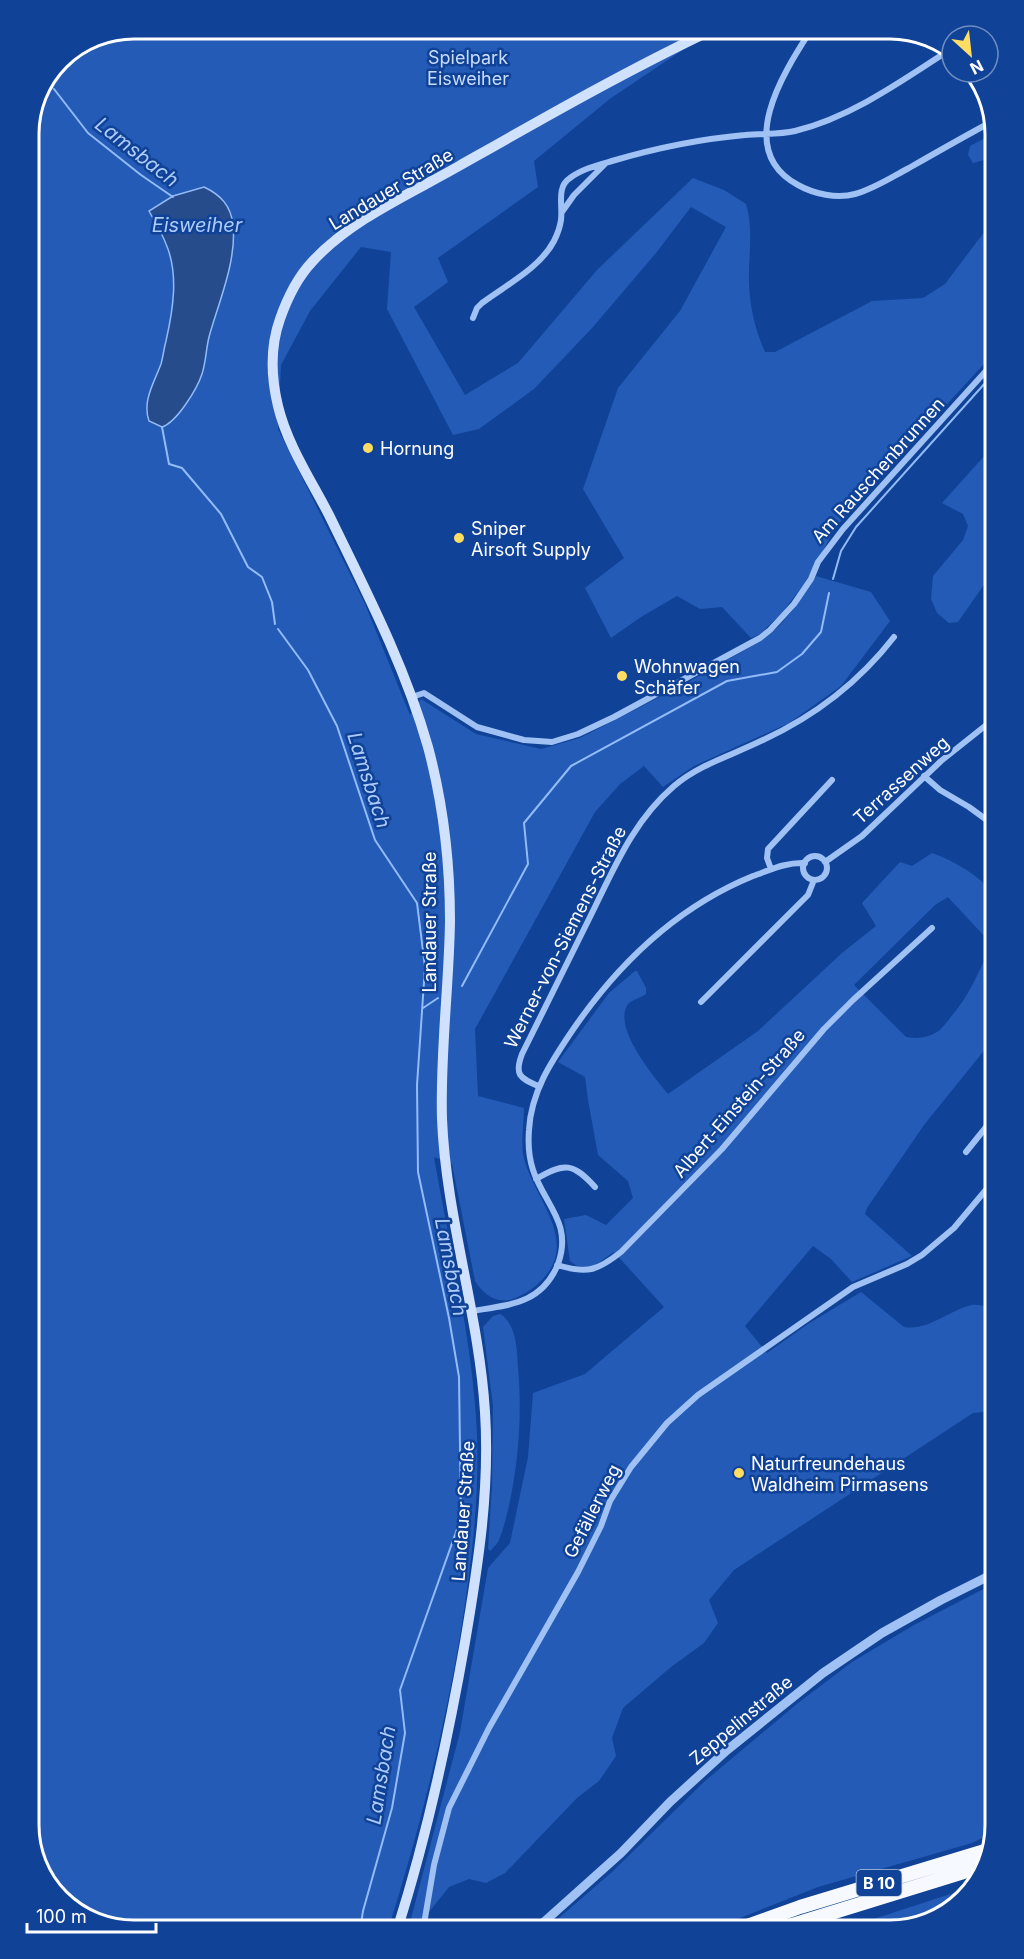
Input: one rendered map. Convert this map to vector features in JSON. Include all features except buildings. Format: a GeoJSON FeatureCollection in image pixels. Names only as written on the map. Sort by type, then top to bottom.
{"type":"FeatureCollection","features":[{"type":"Feature","properties":{"kind":"highway"},"geometry":{"type":"LineString","coordinates":[[957,1859],[982,1847]]}},
{"type":"Feature","properties":{"kind":"highway","name":"B 10"},"geometry":{"type":"LineString","coordinates":[[764,1920],[981,1852]]}},
{"type":"Feature","properties":{"kind":"highway","name":"B 10"},"geometry":{"type":"LineString","coordinates":[[808,1920],[974,1869]]}},
{"type":"Feature","properties":{"kind":"main road","name":"Landauer Straße"},"geometry":{"type":"LineString","coordinates":[[400,1920],[439,1775],[461,1667],[478,1561],[485,1486],[486,1450],[482,1380],[447,1174],[442,1119],[443,1047],[450,924],[447,857],[432,763],[412,697],[387,635],[281,417],[274,385],[272,357],[277,327],[293,288],[312,261],[357,224],[627,71],[693,39]]}},
{"type":"Feature","properties":{"kind":"street"},"geometry":{"type":"LineString","coordinates":[[805,39],[778,86],[766,134],[770,157],[793,182],[810,190],[838,196],[858,193],[984,126]]}},
{"type":"Feature","properties":{"kind":"street"},"geometry":{"type":"LineString","coordinates":[[473,318],[482,303],[532,266],[550,248],[561,221],[561,198],[564,183],[568,179],[586,169],[605,163],[686,143],[794,132],[834,117],[884,91],[940,56]]}},
{"type":"Feature","properties":{"kind":"street"},"geometry":{"type":"LineString","coordinates":[[561,213],[574,195],[605,163]]}},
{"type":"Feature","properties":{"kind":"street","name":"Am Rauschenbrunnen"},"geometry":{"type":"LineString","coordinates":[[412,697],[424,693],[477,726],[494,732],[524,740],[552,742],[578,734],[625,712],[760,638],[794,604],[811,579],[818,562],[843,529],[985,373]]}},
{"type":"Feature","properties":{"kind":"street","name":"Werner-von-Siemens-Straße"},"geometry":{"type":"LineString","coordinates":[[538,1086],[524,1080],[519,1073],[522,1054],[627,842],[651,808],[675,785],[700,768],[784,730],[820,708],[859,677],[894,637]]}},
{"type":"Feature","properties":{"kind":"street","name":"Terrassenweg"},"geometry":{"type":"LineString","coordinates":[[825,862],[862,836],[924,776],[985,727]]}},
{"type":"Feature","properties":{"kind":"street"},"geometry":{"type":"LineString","coordinates":[[924,776],[940,790],[985,818]]}},
{"type":"Feature","properties":{"kind":"street"},"geometry":{"type":"LineString","coordinates":[[771,869],[767,858],[768,849],[832,780]]}},
{"type":"Feature","properties":{"kind":"street"},"geometry":{"type":"LineString","coordinates":[[701,1002],[808,895],[814,880],[824,876],[827,867],[822,858],[812,857],[805,863],[806,876],[814,880]]}},
{"type":"Feature","properties":{"kind":"street"},"geometry":{"type":"LineString","coordinates":[[472,1311],[512,1305],[531,1297],[542,1289],[557,1264],[561,1250],[559,1225],[555,1212],[536,1179],[530,1160],[531,1113],[538,1086],[561,1046],[586,1010],[607,983],[636,954],[693,908],[725,889],[771,869],[794,862],[805,863]]}},
{"type":"Feature","properties":{"kind":"street","name":"Albert-Einstein-Straße"},"geometry":{"type":"LineString","coordinates":[[557,1264],[581,1271],[594,1270],[621,1252],[722,1149],[824,1029],[932,928]]}},
{"type":"Feature","properties":{"kind":"street"},"geometry":{"type":"LineString","coordinates":[[966,1152],[985,1129]]}},
{"type":"Feature","properties":{"kind":"street"},"geometry":{"type":"LineString","coordinates":[[536,1179],[559,1168],[570,1167],[595,1187]]}},
{"type":"Feature","properties":{"kind":"street","name":"Gefällerweg"},"geometry":{"type":"LineString","coordinates":[[425,1920],[440,1839],[454,1799],[507,1694],[578,1572],[601,1526],[610,1501],[631,1467],[667,1423],[698,1395],[853,1287],[907,1264],[922,1255],[954,1228],[985,1192]]}},
{"type":"Feature","properties":{"kind":"street","name":"Zeppelinstraße"},"geometry":{"type":"LineString","coordinates":[[546,1920],[621,1853],[670,1802],[726,1751],[823,1673],[882,1633],[985,1578]]}},
{"type":"Feature","properties":{"kind":"green space","name":"Spielpark Eisweiher"},"geometry":{"type":"Polygon","coordinates":[[[134,39],[699,39],[611,98],[534,161],[538,187],[438,258],[448,282],[414,307],[465,395],[518,363],[597,270],[693,178],[724,190],[746,204],[750,234],[751,301],[756,327],[765,352],[775,352],[872,301],[923,298],[945,284],[985,232],[985,363],[835,528],[801,588],[781,614],[760,634],[751,638],[722,607],[700,609],[677,596],[611,638],[585,588],[624,558],[583,489],[618,388],[680,311],[726,227],[691,207],[656,253],[593,327],[534,389],[479,429],[453,435],[387,309],[391,252],[361,247],[310,311],[281,365],[278,429],[365,604],[410,715],[421,699],[476,734],[541,749],[580,738],[683,685],[759,642],[778,627],[793,610],[816,576],[871,592],[890,621],[841,686],[789,723],[694,766],[663,787],[644,766],[620,784],[595,812],[475,1029],[478,1096],[524,1108],[523,1154],[528,1170],[551,1218],[556,1234],[557,1250],[552,1266],[540,1282],[526,1293],[513,1299],[498,1300],[485,1293],[475,1281],[452,1164],[434,1157],[469,1351],[476,1417],[477,1471],[472,1551],[454,1668],[439,1744],[391,1920],[127,1920],[97,1913],[76,1900],[52,1873],[41,1844],[39,1825],[39,127],[42,109],[49,92],[71,62],[97,46],[115,41],[134,39]],[[149,211],[167,244],[173,273],[173,302],[168,332],[149,400],[167,426],[202,373],[208,341],[227,274],[149,211]]]}},
{"type":"Feature","properties":{"kind":"green space"},"geometry":{"type":"Polygon","coordinates":[[[985,138],[985,160],[973,163],[968,155],[970,146],[985,138]]]}},
{"type":"Feature","properties":{"kind":"green space"},"geometry":{"type":"Polygon","coordinates":[[[985,455],[985,583],[958,622],[949,623],[937,613],[931,599],[933,576],[963,540],[968,526],[963,514],[942,503],[985,455]]]}},
{"type":"Feature","properties":{"kind":"green space"},"geometry":{"type":"Polygon","coordinates":[[[932,853],[966,870],[985,885],[985,937],[948,897],[935,905],[854,985],[906,1037],[929,1036],[942,1028],[957,1009],[976,979],[985,959],[985,1049],[924,1125],[867,1208],[865,1214],[912,1256],[852,1282],[831,1259],[813,1246],[745,1326],[767,1353],[808,1324],[861,1292],[904,1327],[922,1326],[972,1305],[985,1306],[985,1412],[973,1413],[734,1570],[709,1600],[718,1623],[704,1643],[671,1667],[623,1708],[612,1738],[616,1756],[599,1781],[577,1798],[505,1873],[486,1883],[469,1879],[449,1887],[423,1920],[411,1920],[460,1732],[488,1568],[510,1543],[528,1457],[533,1393],[585,1374],[664,1307],[614,1252],[592,1267],[577,1266],[570,1261],[564,1219],[586,1215],[606,1225],[633,1198],[628,1181],[598,1155],[585,1077],[558,1062],[609,993],[637,971],[646,988],[646,994],[629,1003],[625,1013],[625,1024],[629,1037],[644,1064],[668,1094],[758,1031],[842,953],[876,926],[862,903],[900,862],[912,866],[932,853]]]}},
{"type":"Feature","properties":{"kind":"green space"},"geometry":{"type":"Polygon","coordinates":[[[500,1314],[510,1324],[515,1338],[520,1418],[516,1468],[510,1501],[501,1535],[491,1551],[488,1549],[493,1406],[483,1327],[493,1316],[500,1314]]]}},
{"type":"Feature","properties":{"kind":"green space"},"geometry":{"type":"Polygon","coordinates":[[[985,1588],[984,1837],[972,1843],[818,1887],[735,1920],[557,1920],[612,1872],[705,1781],[798,1703],[852,1662],[914,1625],[985,1588]]]}},
{"type":"Feature","properties":{"kind":"green space"},"geometry":{"type":"Polygon","coordinates":[[[959,1891],[927,1913],[909,1918],[871,1920],[959,1891]]]}},
{"type":"Feature","properties":{"kind":"water","name":"Eisweiher"},"geometry":{"type":"Polygon","coordinates":[[[204,187],[220,198],[230,212],[233,239],[230,268],[209,337],[202,374],[180,412],[162,427],[149,421],[147,406],[161,364],[169,329],[174,280],[166,244],[149,211],[173,196],[204,187]]]}},
{"type":"Feature","properties":{"kind":"waterway","name":"Lamsbach"},"geometry":{"type":"LineString","coordinates":[[54,89],[88,133],[173,197]]}},
{"type":"Feature","properties":{"kind":"waterway"},"geometry":{"type":"LineString","coordinates":[[833,579],[841,551],[856,527],[985,383]]}},
{"type":"Feature","properties":{"kind":"waterway","name":"Lamsbach"},"geometry":{"type":"LineString","coordinates":[[162,427],[169,464],[182,468],[221,514],[248,567],[262,577],[272,602],[275,624]]}},
{"type":"Feature","properties":{"kind":"waterway"},"geometry":{"type":"LineString","coordinates":[[462,986],[528,864],[524,823],[571,766],[727,681],[777,672],[802,654],[821,632],[829,593]]}},
{"type":"Feature","properties":{"kind":"waterway","name":"Lamsbach"},"geometry":{"type":"LineString","coordinates":[[278,629],[308,670],[337,726],[375,840],[417,903],[425,967],[417,1085],[418,1172],[459,1377],[461,1518],[400,1690],[405,1733],[392,1808],[362,1920]]}},
{"type":"Feature","properties":{"kind":"waterway"},"geometry":{"type":"LineString","coordinates":[[423,1008],[438,998]]}},
{"type":"Feature","properties":{"kind":"place","name":"Hornung"},"geometry":{"type":"Point","coordinates":[368,448]}},
{"type":"Feature","properties":{"kind":"place","name":"Sniper Airsoft Supply"},"geometry":{"type":"Point","coordinates":[459,538]}},
{"type":"Feature","properties":{"kind":"place","name":"Wohnwagen Schäfer"},"geometry":{"type":"Point","coordinates":[622,676]}},
{"type":"Feature","properties":{"kind":"place","name":"Naturfreundehaus Waldheim Pirmasens"},"geometry":{"type":"Point","coordinates":[739,1473]}}]}
